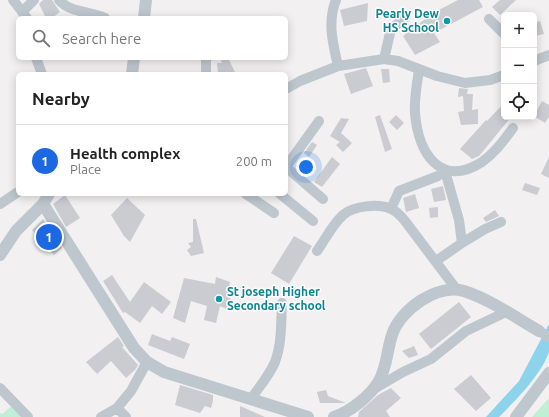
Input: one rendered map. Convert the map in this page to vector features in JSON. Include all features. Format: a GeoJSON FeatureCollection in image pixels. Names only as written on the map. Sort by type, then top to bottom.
{"type":"FeatureCollection","features":[{"type":"Feature","properties":{"kind":"street"},"geometry":{"type":"LineString","coordinates":[[13,0],[25,15],[34,0]]}},
{"type":"Feature","properties":{"kind":"street"},"geometry":{"type":"LineString","coordinates":[[59,0],[63,5],[70,8],[101,16]]}},
{"type":"Feature","properties":{"kind":"street"},"geometry":{"type":"LineString","coordinates":[[144,16],[146,0]]}},
{"type":"Feature","properties":{"kind":"street"},"geometry":{"type":"LineString","coordinates":[[336,0],[332,10],[330,31],[338,66]]}},
{"type":"Feature","properties":{"kind":"street"},"geometry":{"type":"LineString","coordinates":[[384,59],[391,29],[405,18]]}},
{"type":"Feature","properties":{"kind":"street"},"geometry":{"type":"LineString","coordinates":[[489,19],[501,31]]}},
{"type":"Feature","properties":{"kind":"street"},"geometry":{"type":"LineString","coordinates":[[537,60],[549,55]]}},
{"type":"Feature","properties":{"kind":"street"},"geometry":{"type":"LineString","coordinates":[[288,88],[338,66],[384,59],[398,61],[419,70],[466,83],[490,80],[501,76]]}},
{"type":"Feature","properties":{"kind":"street"},"geometry":{"type":"LineString","coordinates":[[37,60],[41,72]]}},
{"type":"Feature","properties":{"kind":"street"},"geometry":{"type":"LineString","coordinates":[[132,72],[134,60]]}},
{"type":"Feature","properties":{"kind":"street"},"geometry":{"type":"LineString","coordinates":[[206,60],[206,72]]}},
{"type":"Feature","properties":{"kind":"street"},"geometry":{"type":"LineString","coordinates":[[419,70],[415,112],[421,140],[433,163],[442,173],[459,220],[462,243]]}},
{"type":"Feature","properties":{"kind":"street"},"geometry":{"type":"LineString","coordinates":[[288,164],[319,121]]}},
{"type":"Feature","properties":{"kind":"street"},"geometry":{"type":"LineString","coordinates":[[391,209],[399,191],[442,173],[460,171],[482,162],[498,148],[513,128]]}},
{"type":"Feature","properties":{"kind":"street"},"geometry":{"type":"LineString","coordinates":[[288,169],[323,199]]}},
{"type":"Feature","properties":{"kind":"street"},"geometry":{"type":"LineString","coordinates":[[0,204],[16,193]]}},
{"type":"Feature","properties":{"kind":"street"},"geometry":{"type":"LineString","coordinates":[[0,255],[16,231],[43,204],[49,196]]}},
{"type":"Feature","properties":{"kind":"street"},"geometry":{"type":"LineString","coordinates":[[249,196],[274,213]]}},
{"type":"Feature","properties":{"kind":"street"},"geometry":{"type":"LineString","coordinates":[[282,196],[313,221]]}},
{"type":"Feature","properties":{"kind":"street"},"geometry":{"type":"LineString","coordinates":[[43,204],[134,348],[147,362],[164,372],[308,417]]}},
{"type":"Feature","properties":{"kind":"street"},"geometry":{"type":"LineString","coordinates":[[317,251],[336,224],[349,211],[357,208],[383,206],[391,209],[402,217],[457,290]]}},
{"type":"Feature","properties":{"kind":"street"},"geometry":{"type":"LineString","coordinates":[[436,262],[462,243],[485,229],[501,222]]}},
{"type":"Feature","properties":{"kind":"street"},"geometry":{"type":"LineString","coordinates":[[372,391],[379,381],[384,367],[392,333],[411,308],[430,295],[439,291],[457,290],[472,294],[544,334]]}},
{"type":"Feature","properties":{"kind":"street"},"geometry":{"type":"LineString","coordinates":[[251,399],[268,375],[275,361],[281,326],[282,303]]}},
{"type":"Feature","properties":{"kind":"street"},"geometry":{"type":"LineString","coordinates":[[334,417],[354,406],[372,391],[403,372],[431,359],[466,331],[506,312]]}},
{"type":"Feature","properties":{"kind":"street"},"geometry":{"type":"LineString","coordinates":[[101,417],[116,408],[131,391],[147,362]]}},
{"type":"Feature","properties":{"kind":"street"},"geometry":{"type":"LineString","coordinates":[[516,417],[549,373]]}},
{"type":"Feature","properties":{"kind":"street"},"geometry":{"type":"LineString","coordinates":[[0,388],[28,417]]}},
{"type":"Feature","properties":{"kind":"street"},"geometry":{"type":"LineString","coordinates":[[116,408],[126,417]]}},
{"type":"Feature","properties":{"kind":"green space"},"geometry":{"type":"Polygon","coordinates":[[[549,398],[549,417],[532,417],[549,398]]]}},
{"type":"Feature","properties":{"kind":"green space"},"geometry":{"type":"Polygon","coordinates":[[[13,405],[25,417],[0,417],[0,413],[2,414],[13,405]]]}},
{"type":"Feature","properties":{"kind":"water"},"geometry":{"type":"Polygon","coordinates":[[[549,324],[549,352],[534,378],[499,417],[486,417],[519,381],[549,324]]]}},
{"type":"Feature","properties":{"kind":"building"},"geometry":{"type":"Polygon","coordinates":[[[43,0],[52,0],[60,12],[55,16],[45,16],[39,4],[43,0]]]}},
{"type":"Feature","properties":{"kind":"building"},"geometry":{"type":"Polygon","coordinates":[[[458,0],[479,0],[483,7],[434,33],[440,42],[415,55],[403,36],[433,13],[458,0]]]}},
{"type":"Feature","properties":{"kind":"building"},"geometry":{"type":"Polygon","coordinates":[[[500,0],[516,0],[503,12],[501,12],[500,15],[492,7],[500,0]]]}},
{"type":"Feature","properties":{"kind":"building"},"geometry":{"type":"Polygon","coordinates":[[[368,3],[367,21],[344,26],[340,10],[368,3]]]}},
{"type":"Feature","properties":{"kind":"building"},"geometry":{"type":"Polygon","coordinates":[[[540,21],[544,34],[537,35],[537,22],[540,21]]]}},
{"type":"Feature","properties":{"kind":"building"},"geometry":{"type":"Polygon","coordinates":[[[221,60],[229,60],[235,72],[218,72],[217,63],[222,63],[221,60]]]}},
{"type":"Feature","properties":{"kind":"building"},"geometry":{"type":"Polygon","coordinates":[[[366,68],[373,86],[351,94],[344,74],[366,68]]]}},
{"type":"Feature","properties":{"kind":"building"},"geometry":{"type":"Polygon","coordinates":[[[381,69],[389,69],[390,82],[383,83],[381,69]]]}},
{"type":"Feature","properties":{"kind":"building"},"geometry":{"type":"Polygon","coordinates":[[[459,88],[468,89],[467,94],[473,94],[472,110],[478,109],[478,124],[461,125],[458,112],[464,111],[463,96],[458,97],[459,88]]]}},
{"type":"Feature","properties":{"kind":"building"},"geometry":{"type":"Polygon","coordinates":[[[542,101],[549,105],[549,117],[545,123],[537,118],[537,110],[542,101]]]}},
{"type":"Feature","properties":{"kind":"building"},"geometry":{"type":"Polygon","coordinates":[[[501,106],[501,120],[509,120],[479,156],[472,159],[460,149],[486,120],[487,121],[501,106]]]}},
{"type":"Feature","properties":{"kind":"building"},"geometry":{"type":"Polygon","coordinates":[[[380,115],[392,149],[385,152],[375,117],[380,115]]]}},
{"type":"Feature","properties":{"kind":"building"},"geometry":{"type":"Polygon","coordinates":[[[396,115],[404,123],[397,130],[389,122],[396,115]]]}},
{"type":"Feature","properties":{"kind":"building"},"geometry":{"type":"Polygon","coordinates":[[[341,118],[349,119],[341,133],[352,143],[343,152],[336,145],[340,142],[330,136],[341,118]]]}},
{"type":"Feature","properties":{"kind":"building"},"geometry":{"type":"Polygon","coordinates":[[[312,142],[317,145],[309,157],[304,153],[312,142]]]}},
{"type":"Feature","properties":{"kind":"building"},"geometry":{"type":"Polygon","coordinates":[[[332,157],[340,164],[322,187],[314,182],[332,157]]]}},
{"type":"Feature","properties":{"kind":"building"},"geometry":{"type":"Polygon","coordinates":[[[549,157],[549,178],[541,174],[549,157]]]}},
{"type":"Feature","properties":{"kind":"building"},"geometry":{"type":"Polygon","coordinates":[[[525,183],[540,188],[537,195],[522,190],[525,183]]]}},
{"type":"Feature","properties":{"kind":"building"},"geometry":{"type":"Polygon","coordinates":[[[443,186],[446,200],[434,202],[431,189],[443,186]]]}},
{"type":"Feature","properties":{"kind":"building"},"geometry":{"type":"Polygon","coordinates":[[[415,194],[419,208],[406,212],[403,198],[415,194]]]}},
{"type":"Feature","properties":{"kind":"building"},"geometry":{"type":"Polygon","coordinates":[[[66,196],[80,218],[66,227],[53,204],[66,196]]]}},
{"type":"Feature","properties":{"kind":"building"},"geometry":{"type":"Polygon","coordinates":[[[127,198],[145,215],[130,242],[124,236],[111,215],[127,198]]]}},
{"type":"Feature","properties":{"kind":"building"},"geometry":{"type":"Polygon","coordinates":[[[438,207],[438,217],[430,218],[429,208],[438,207]]]}},
{"type":"Feature","properties":{"kind":"building"},"geometry":{"type":"Polygon","coordinates":[[[495,210],[499,216],[486,222],[483,218],[495,210]]]}},
{"type":"Feature","properties":{"kind":"building"},"geometry":{"type":"Polygon","coordinates":[[[43,219],[62,248],[54,255],[32,230],[43,219]]]}},
{"type":"Feature","properties":{"kind":"building"},"geometry":{"type":"Polygon","coordinates":[[[193,219],[196,219],[204,253],[191,256],[187,250],[191,247],[188,243],[193,242],[193,219]]]}},
{"type":"Feature","properties":{"kind":"building"},"geometry":{"type":"Polygon","coordinates":[[[294,236],[312,246],[289,284],[271,273],[294,236]]]}},
{"type":"Feature","properties":{"kind":"building"},"geometry":{"type":"Polygon","coordinates":[[[112,275],[130,302],[144,282],[171,302],[162,314],[152,306],[140,323],[125,312],[123,313],[103,281],[112,275]]]}},
{"type":"Feature","properties":{"kind":"building","name":"St joseph Higher Secondary school"},"geometry":{"type":"Polygon","coordinates":[[[216,277],[230,282],[228,297],[231,299],[229,310],[220,306],[216,323],[204,320],[207,306],[191,301],[185,323],[173,318],[184,278],[215,284],[216,277]]]}},
{"type":"Feature","properties":{"kind":"building"},"geometry":{"type":"Polygon","coordinates":[[[459,302],[471,317],[431,349],[419,334],[459,302]]]}},
{"type":"Feature","properties":{"kind":"building"},"geometry":{"type":"Polygon","coordinates":[[[152,334],[170,341],[172,337],[190,344],[184,359],[148,345],[152,334]]]}},
{"type":"Feature","properties":{"kind":"building"},"geometry":{"type":"Polygon","coordinates":[[[118,337],[124,346],[122,347],[138,365],[126,378],[111,361],[97,374],[86,362],[118,337]]]}},
{"type":"Feature","properties":{"kind":"building"},"geometry":{"type":"Polygon","coordinates":[[[414,346],[418,355],[409,358],[402,351],[414,346]]]}},
{"type":"Feature","properties":{"kind":"building"},"geometry":{"type":"Polygon","coordinates":[[[471,375],[491,398],[476,411],[454,389],[471,375]]]}},
{"type":"Feature","properties":{"kind":"building"},"geometry":{"type":"Polygon","coordinates":[[[180,385],[213,395],[211,408],[205,406],[200,413],[175,405],[180,385]]]}},
{"type":"Feature","properties":{"kind":"building"},"geometry":{"type":"Polygon","coordinates":[[[391,388],[401,398],[386,411],[390,417],[358,417],[359,412],[378,395],[391,388]]]}},
{"type":"Feature","properties":{"kind":"building"},"geometry":{"type":"Polygon","coordinates":[[[326,390],[328,396],[346,403],[320,403],[317,392],[326,390]]]}},
{"type":"Feature","properties":{"kind":"building"},"geometry":{"type":"Polygon","coordinates":[[[240,406],[265,417],[240,417],[240,406]]]}},
{"type":"Feature","properties":{"kind":"place","name":"Pearly Dew HS School"},"geometry":{"type":"Point","coordinates":[447,21]}},
{"type":"Feature","properties":{"kind":"place","name":"Health complex"},"geometry":{"type":"Point","coordinates":[49,237]}},
{"type":"Feature","properties":{"kind":"place","name":"St joseph Higher Secondary school"},"geometry":{"type":"Point","coordinates":[219,299]}}]}
